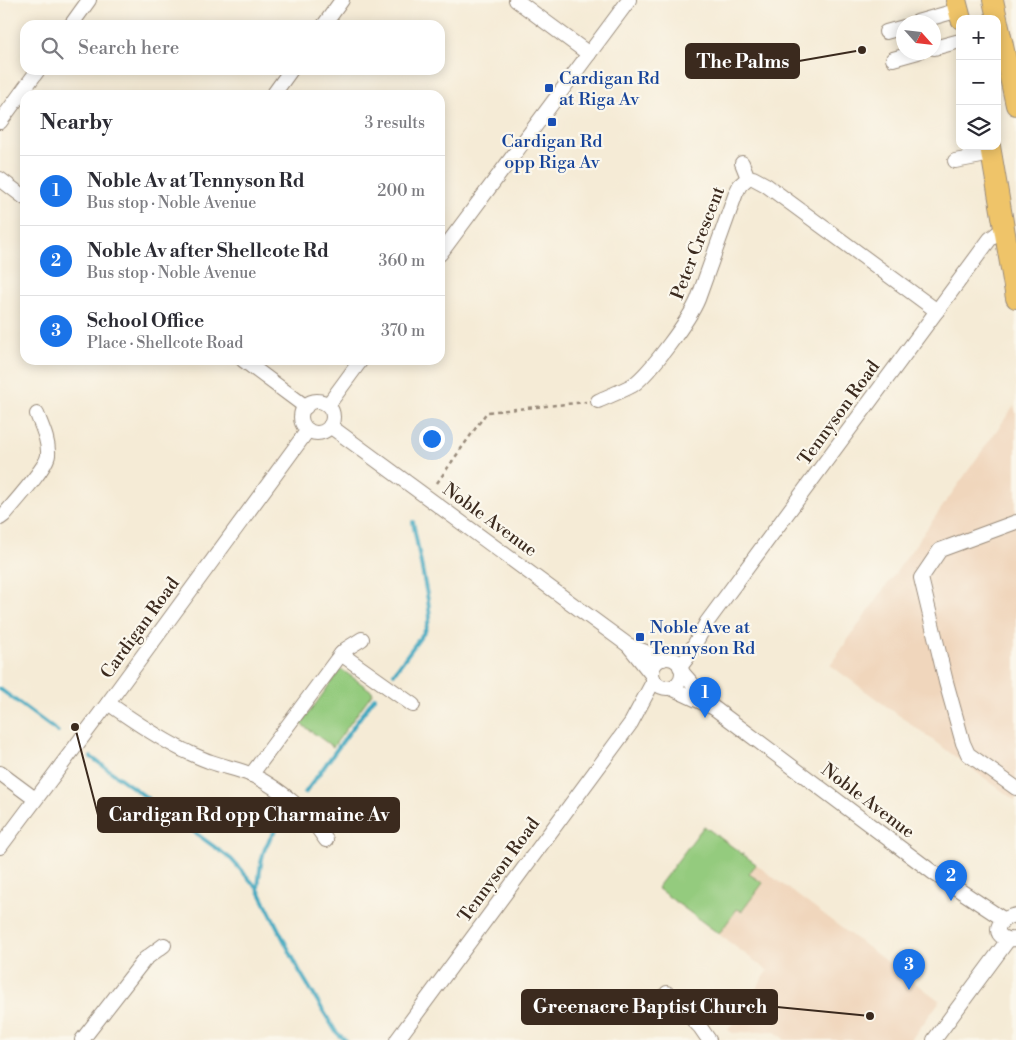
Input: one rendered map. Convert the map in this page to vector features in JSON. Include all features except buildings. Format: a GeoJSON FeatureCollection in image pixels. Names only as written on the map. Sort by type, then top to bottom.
{"type":"FeatureCollection","features":[{"type":"Feature","properties":{"kind":"highway"},"geometry":{"type":"LineString","coordinates":[[993,0],[1016,105]]}},
{"type":"Feature","properties":{"kind":"highway"},"geometry":{"type":"LineString","coordinates":[[991,150],[1016,298]]}},
{"type":"Feature","properties":{"kind":"street"},"geometry":{"type":"LineString","coordinates":[[74,20],[89,0]]}},
{"type":"Feature","properties":{"kind":"street"},"geometry":{"type":"LineString","coordinates":[[328,20],[342,0]]}},
{"type":"Feature","properties":{"kind":"street"},"geometry":{"type":"LineString","coordinates":[[516,0],[588,54]]}},
{"type":"Feature","properties":{"kind":"street"},"geometry":{"type":"LineString","coordinates":[[445,247],[629,0]]}},
{"type":"Feature","properties":{"kind":"street"},"geometry":{"type":"LineString","coordinates":[[941,15],[958,10]]}},
{"type":"Feature","properties":{"kind":"street"},"geometry":{"type":"LineString","coordinates":[[886,32],[896,29]]}},
{"type":"Feature","properties":{"kind":"street"},"geometry":{"type":"LineString","coordinates":[[941,46],[956,42]]}},
{"type":"Feature","properties":{"kind":"street"},"geometry":{"type":"LineString","coordinates":[[23,90],[34,75]]}},
{"type":"Feature","properties":{"kind":"street"},"geometry":{"type":"LineString","coordinates":[[277,90],[288,75]]}},
{"type":"Feature","properties":{"kind":"street"},"geometry":{"type":"LineString","coordinates":[[0,122],[20,95]]}},
{"type":"Feature","properties":{"kind":"street"},"geometry":{"type":"LineString","coordinates":[[955,161],[991,150]]}},
{"type":"Feature","properties":{"kind":"street","name":"Peter Crescent"},"geometry":{"type":"LineString","coordinates":[[742,163],[748,178]]}},
{"type":"Feature","properties":{"kind":"street","name":"Peter Crescent"},"geometry":{"type":"LineString","coordinates":[[598,401],[632,385],[644,376],[690,316],[698,299],[736,193],[740,185],[748,178],[753,178],[766,185],[938,311]]}},
{"type":"Feature","properties":{"kind":"street"},"geometry":{"type":"LineString","coordinates":[[0,179],[20,194]]}},
{"type":"Feature","properties":{"kind":"street","name":"Tennyson Road"},"geometry":{"type":"LineString","coordinates":[[666,659],[678,652],[707,622],[990,239],[1005,228]]}},
{"type":"Feature","properties":{"kind":"street"},"geometry":{"type":"LineString","coordinates":[[250,365],[306,407]]}},
{"type":"Feature","properties":{"kind":"street"},"geometry":{"type":"LineString","coordinates":[[328,405],[357,365]]}},
{"type":"Feature","properties":{"kind":"street"},"geometry":{"type":"LineString","coordinates":[[316,401],[328,405],[333,415],[330,426],[320,433],[308,430],[304,426],[302,418],[302,411],[306,407],[316,401]]}},
{"type":"Feature","properties":{"kind":"street"},"geometry":{"type":"LineString","coordinates":[[0,518],[40,470],[48,457],[45,435],[37,414]]}},
{"type":"Feature","properties":{"kind":"street","name":"Noble Avenue"},"geometry":{"type":"LineString","coordinates":[[330,426],[628,645],[653,678]]}},
{"type":"Feature","properties":{"kind":"street","name":"Cardigan Road"},"geometry":{"type":"LineString","coordinates":[[0,847],[308,430]]}},
{"type":"Feature","properties":{"kind":"street"},"geometry":{"type":"LineString","coordinates":[[1016,522],[940,550],[920,578],[946,682],[963,743],[968,754],[1016,788]]}},
{"type":"Feature","properties":{"kind":"street","name":"Tennyson Road"},"geometry":{"type":"LineString","coordinates":[[681,669],[707,622]]}},
{"type":"Feature","properties":{"kind":"street"},"geometry":{"type":"LineString","coordinates":[[251,775],[341,654],[362,639]]}},
{"type":"Feature","properties":{"kind":"street","name":"Noble Avenue"},"geometry":{"type":"LineString","coordinates":[[628,645],[666,659]]}},
{"type":"Feature","properties":{"kind":"street"},"geometry":{"type":"LineString","coordinates":[[341,654],[413,705]]}},
{"type":"Feature","properties":{"kind":"street"},"geometry":{"type":"LineString","coordinates":[[666,659],[677,663],[681,669],[679,682],[669,688],[661,687],[653,678],[655,665],[666,659]]}},
{"type":"Feature","properties":{"kind":"street","name":"Noble Avenue"},"geometry":{"type":"LineString","coordinates":[[681,669],[714,708],[935,874],[1010,917]]}},
{"type":"Feature","properties":{"kind":"street","name":"Tennyson Road"},"geometry":{"type":"LineString","coordinates":[[397,1040],[631,723],[653,678]]}},
{"type":"Feature","properties":{"kind":"street","name":"Tennyson Road"},"geometry":{"type":"LineString","coordinates":[[631,723],[669,688]]}},
{"type":"Feature","properties":{"kind":"street","name":"Noble Avenue"},"geometry":{"type":"LineString","coordinates":[[669,688],[714,708]]}},
{"type":"Feature","properties":{"kind":"street"},"geometry":{"type":"LineString","coordinates":[[108,703],[182,750],[251,775],[272,786],[299,808],[317,826],[326,840]]}},
{"type":"Feature","properties":{"kind":"street"},"geometry":{"type":"LineString","coordinates":[[0,773],[35,799]]}},
{"type":"Feature","properties":{"kind":"street"},"geometry":{"type":"LineString","coordinates":[[934,1040],[1012,940],[1003,938],[999,934],[998,927],[1010,917]]}},
{"type":"Feature","properties":{"kind":"street"},"geometry":{"type":"LineString","coordinates":[[82,1040],[145,959],[164,945]]}},
{"type":"Feature","properties":{"kind":"street"},"geometry":{"type":"LineString","coordinates":[[667,993],[700,1027],[709,1040]]}},
{"type":"Feature","properties":{"kind":"path"},"geometry":{"type":"LineString","coordinates":[[437,483],[487,412],[598,401]]}},
{"type":"Feature","properties":{"kind":"shaded area"},"geometry":{"type":"Polygon","coordinates":[[[1014,406],[1016,413],[1016,801],[830,665],[1014,406]]]}},
{"type":"Feature","properties":{"kind":"shaded area"},"geometry":{"type":"Polygon","coordinates":[[[704,826],[940,1001],[911,1040],[785,1040],[774,1031],[733,1033],[728,1030],[768,971],[657,888],[704,826]]]}},
{"type":"Feature","properties":{"kind":"green space"},"geometry":{"type":"Polygon","coordinates":[[[341,669],[373,692],[333,747],[301,724],[341,669]]]}},
{"type":"Feature","properties":{"kind":"green space"},"geometry":{"type":"Polygon","coordinates":[[[704,826],[756,864],[749,874],[763,883],[742,911],[737,909],[719,934],[657,888],[704,826]]]}},
{"type":"Feature","properties":{"kind":"waterway"},"geometry":{"type":"LineString","coordinates":[[394,673],[425,631],[430,617],[413,522]]}},
{"type":"Feature","properties":{"kind":"waterway"},"geometry":{"type":"LineString","coordinates":[[0,689],[58,732]]}},
{"type":"Feature","properties":{"kind":"waterway"},"geometry":{"type":"LineString","coordinates":[[305,793],[375,697]]}},
{"type":"Feature","properties":{"kind":"waterway"},"geometry":{"type":"LineString","coordinates":[[91,757],[231,859],[258,889],[300,972],[336,1032],[345,1040]]}},
{"type":"Feature","properties":{"kind":"waterway"},"geometry":{"type":"LineString","coordinates":[[258,889],[260,866],[264,850],[285,817]]}},
{"type":"Feature","properties":{"kind":"place","name":"The Palms"},"geometry":{"type":"Point","coordinates":[862,50]}},
{"type":"Feature","properties":{"kind":"place","name":"Cardigan Rd at Riga Av"},"geometry":{"type":"Point","coordinates":[549,88]}},
{"type":"Feature","properties":{"kind":"place","name":"Cardigan Rd opp Riga Av"},"geometry":{"type":"Point","coordinates":[552,122]}},
{"type":"Feature","properties":{"kind":"place","name":"Noble Ave at Tennyson Rd"},"geometry":{"type":"Point","coordinates":[640,637]}},
{"type":"Feature","properties":{"kind":"place","name":"Noble Av at Tennyson Rd"},"geometry":{"type":"Point","coordinates":[705,718]}},
{"type":"Feature","properties":{"kind":"place","name":"Cardigan Rd opp Charmaine Av"},"geometry":{"type":"Point","coordinates":[75,727]}},
{"type":"Feature","properties":{"kind":"place","name":"Noble Av after Shellcote Rd"},"geometry":{"type":"Point","coordinates":[951,901]}},
{"type":"Feature","properties":{"kind":"place","name":"School Office"},"geometry":{"type":"Point","coordinates":[909,990]}},
{"type":"Feature","properties":{"kind":"place","name":"Greenacre Baptist Church"},"geometry":{"type":"Point","coordinates":[870,1016]}}]}
